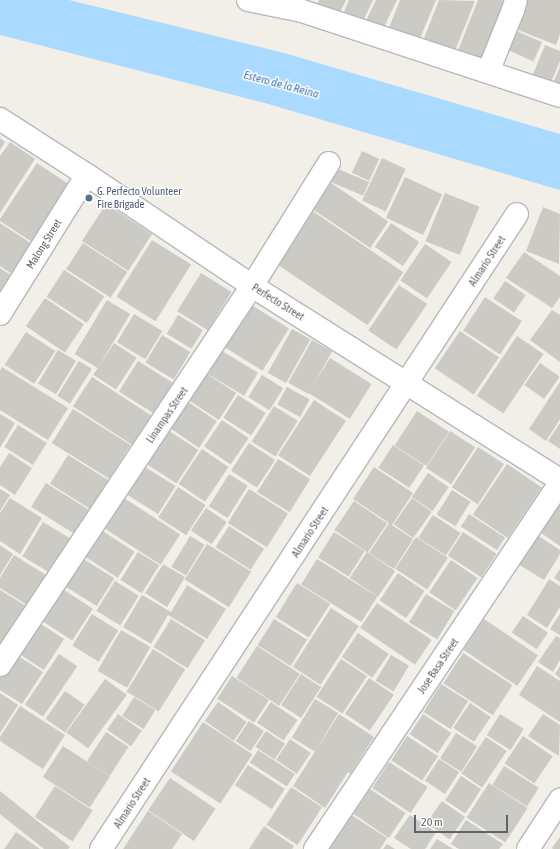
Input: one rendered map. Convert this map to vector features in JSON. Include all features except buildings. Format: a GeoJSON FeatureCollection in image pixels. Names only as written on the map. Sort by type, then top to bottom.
{"type":"FeatureCollection","features":[{"type":"Feature","properties":{"kind":"street"},"geometry":{"type":"LineString","coordinates":[[248,0],[304,6],[488,72],[560,96]]}},
{"type":"Feature","properties":{"kind":"street"},"geometry":{"type":"LineString","coordinates":[[488,72],[516,0]]}},
{"type":"Feature","properties":{"kind":"street","name":"Perfecto Street"},"geometry":{"type":"LineString","coordinates":[[0,119],[87,175],[252,286],[408,383],[560,481]]}},
{"type":"Feature","properties":{"kind":"street","name":"Linampas Street"},"geometry":{"type":"LineString","coordinates":[[0,665],[252,286],[329,162]]}},
{"type":"Feature","properties":{"kind":"street","name":"Malong Street"},"geometry":{"type":"LineString","coordinates":[[0,314],[87,175]]}},
{"type":"Feature","properties":{"kind":"street","name":"Almario Street"},"geometry":{"type":"LineString","coordinates":[[101,849],[408,383],[517,214]]}},
{"type":"Feature","properties":{"kind":"street","name":"Jose Basa Street"},"geometry":{"type":"LineString","coordinates":[[315,849],[560,481]]}},
{"type":"Feature","properties":{"kind":"street"},"geometry":{"type":"LineString","coordinates":[[528,849],[560,800]]}},
{"type":"Feature","properties":{"kind":"water","name":"Estero de la Reina"},"geometry":{"type":"Polygon","coordinates":[[[0,0],[69,0],[284,53],[560,134],[560,190],[265,103],[0,35],[0,0]]]}},
{"type":"Feature","properties":{"kind":"place","name":"G. Perfecto Volunteer Fire Brigade"},"geometry":{"type":"Point","coordinates":[89,198]}}]}
